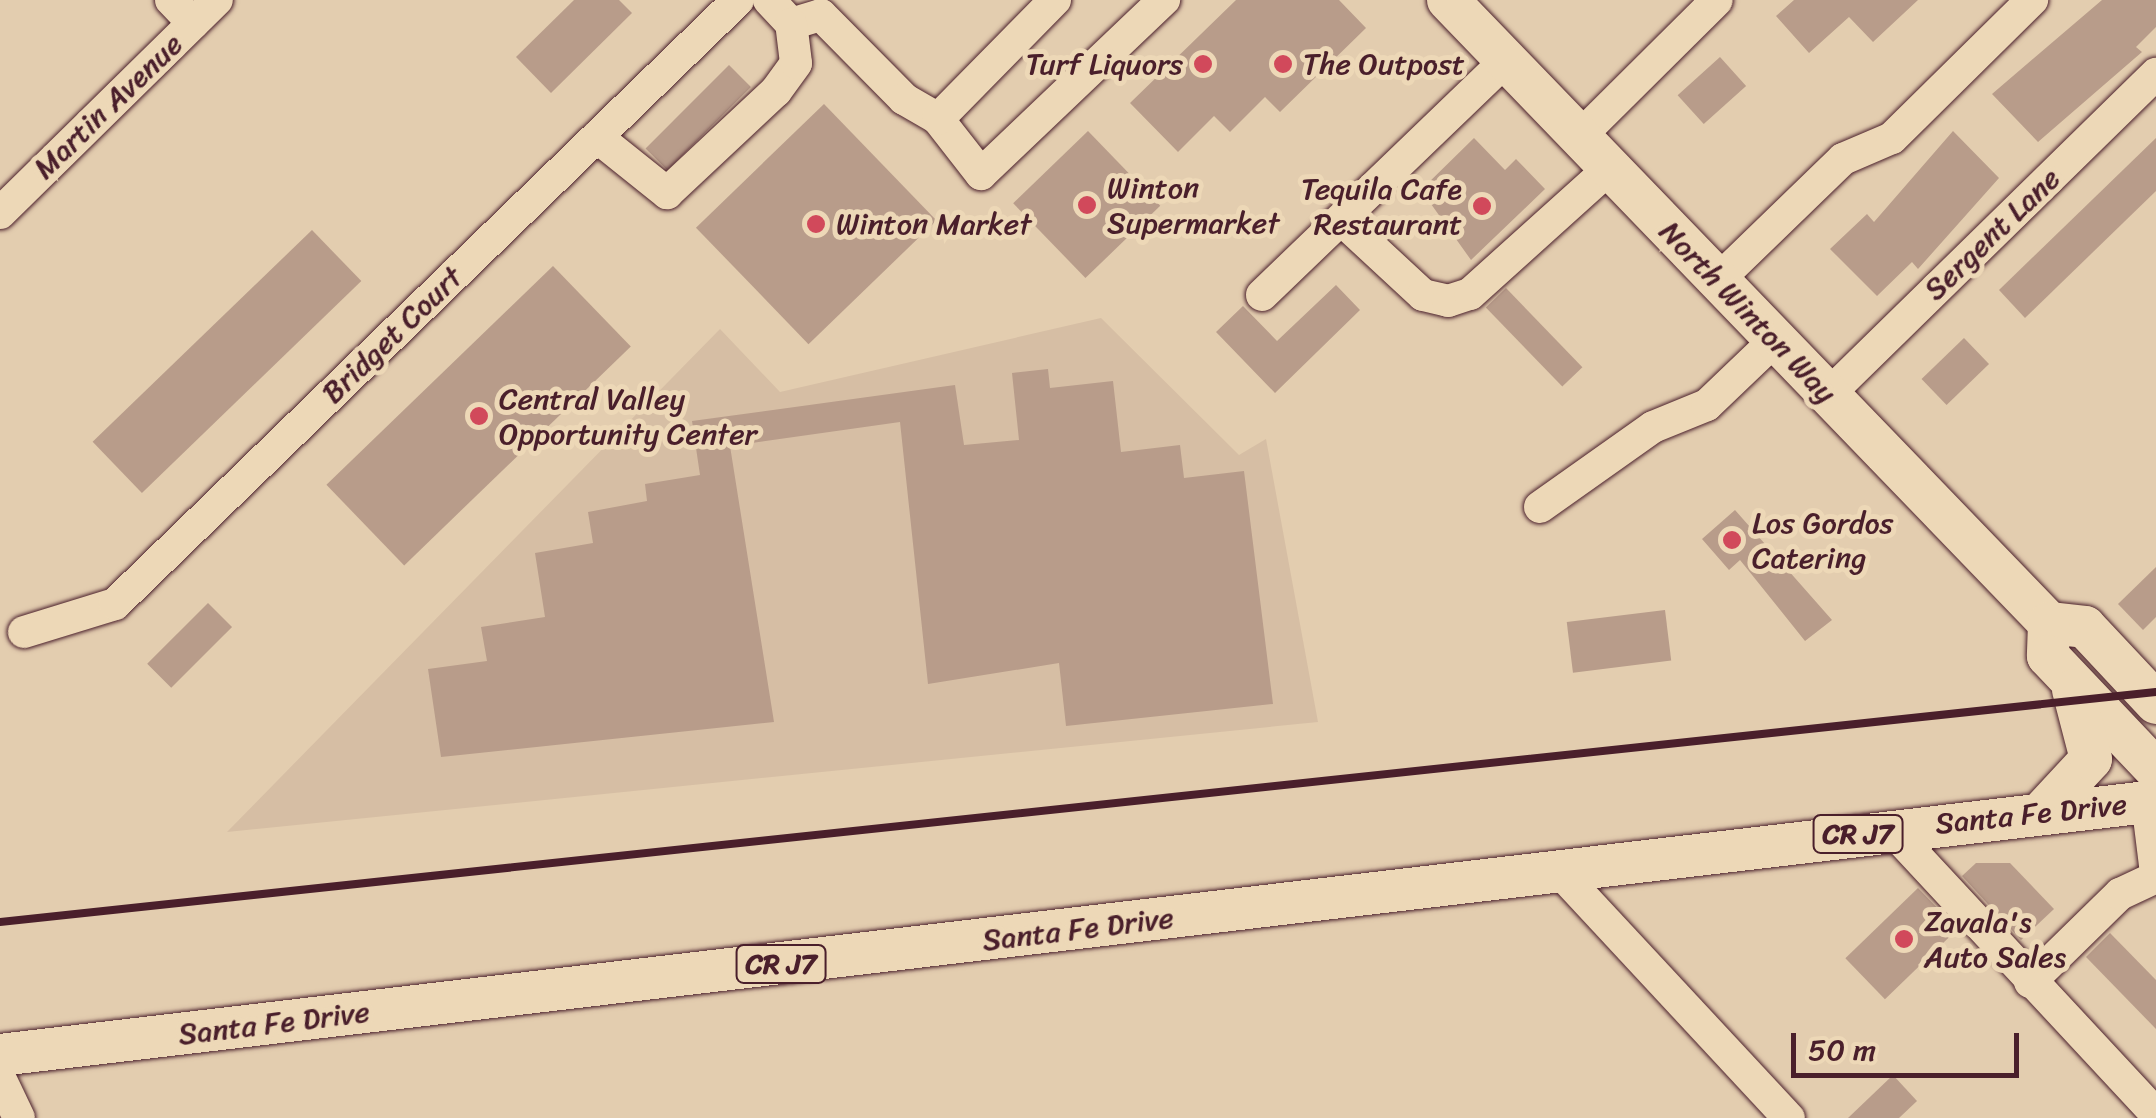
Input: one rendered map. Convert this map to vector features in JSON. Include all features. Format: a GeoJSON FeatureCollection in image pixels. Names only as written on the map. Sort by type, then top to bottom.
{"type":"FeatureCollection","features":[{"type":"Feature","properties":{"kind":"main road","name":"North Winton Way"},"geometry":{"type":"LineString","coordinates":[[1448,0],[2049,623],[2084,628],[2156,703]]}},
{"type":"Feature","properties":{"kind":"main road"},"geometry":{"type":"LineString","coordinates":[[2049,623],[2048,656],[2153,791]]}},
{"type":"Feature","properties":{"kind":"main road"},"geometry":{"type":"LineString","coordinates":[[2042,812],[2091,759],[2070,680]]}},
{"type":"Feature","properties":{"kind":"main road","name":"Santa Fe Drive"},"geometry":{"type":"LineString","coordinates":[[0,1055],[1562,872],[2042,812],[2153,791]]}},
{"type":"Feature","properties":{"kind":"street","name":"Martin Avenue"},"geometry":{"type":"LineString","coordinates":[[0,213],[182,12],[217,0]]}},
{"type":"Feature","properties":{"kind":"street","name":"Bridget Court"},"geometry":{"type":"LineString","coordinates":[[24,632],[115,604],[738,0]]}},
{"type":"Feature","properties":{"kind":"street"},"geometry":{"type":"LineString","coordinates":[[942,110],[1055,0]]}},
{"type":"Feature","properties":{"kind":"street"},"geometry":{"type":"LineString","coordinates":[[597,137],[667,193],[796,63],[780,12],[821,16],[904,99],[942,110],[981,174],[1164,0]]}},
{"type":"Feature","properties":{"kind":"street"},"geometry":{"type":"LineString","coordinates":[[1579,137],[1717,0]]}},
{"type":"Feature","properties":{"kind":"street"},"geometry":{"type":"LineString","coordinates":[[1718,280],[1843,159],[1892,138],[2032,0]]}},
{"type":"Feature","properties":{"kind":"street"},"geometry":{"type":"LineString","coordinates":[[1262,295],[1506,60]]}},
{"type":"Feature","properties":{"kind":"street","name":"Sergent Lane"},"geometry":{"type":"LineString","coordinates":[[1828,395],[2156,74]]}},
{"type":"Feature","properties":{"kind":"street"},"geometry":{"type":"LineString","coordinates":[[1342,220],[1423,295],[1448,302],[1470,294],[1610,168]]}},
{"type":"Feature","properties":{"kind":"street"},"geometry":{"type":"LineString","coordinates":[[1540,507],[1653,427],[1707,405],[1775,340]]}},
{"type":"Feature","properties":{"kind":"street"},"geometry":{"type":"LineString","coordinates":[[2030,982],[2120,894],[2156,875],[2153,791]]}},
{"type":"Feature","properties":{"kind":"street"},"geometry":{"type":"LineString","coordinates":[[1892,829],[2156,1114]]}},
{"type":"Feature","properties":{"kind":"street"},"geometry":{"type":"LineString","coordinates":[[1562,872],[1790,1118]]}},
{"type":"Feature","properties":{"kind":"street"},"geometry":{"type":"LineString","coordinates":[[0,1078],[18,1118]]}},
{"type":"Feature","properties":{"kind":"shaded area"},"geometry":{"type":"Polygon","coordinates":[[[1101,318],[1239,455],[1266,439],[1318,722],[227,832],[720,329],[780,392],[1101,318]]]}},
{"type":"Feature","properties":{"kind":"building"},"geometry":{"type":"Polygon","coordinates":[[[574,0],[619,0],[632,13],[551,93],[516,57],[574,0]]]}},
{"type":"Feature","properties":{"kind":"building"},"geometry":{"type":"Polygon","coordinates":[[[1236,0],[1339,0],[1366,28],[1280,112],[1265,97],[1230,132],[1214,116],[1178,152],[1130,103],[1236,0]]]}},
{"type":"Feature","properties":{"kind":"building"},"geometry":{"type":"Polygon","coordinates":[[[1794,0],[1918,0],[1873,42],[1849,17],[1809,53],[1776,16],[1794,0]]]}},
{"type":"Feature","properties":{"kind":"building"},"geometry":{"type":"Polygon","coordinates":[[[2102,0],[2156,0],[2156,27],[2136,47],[2142,52],[2038,142],[1992,94],[2102,0]]]}},
{"type":"Feature","properties":{"kind":"building"},"geometry":{"type":"Polygon","coordinates":[[[1720,57],[1746,86],[1704,124],[1678,95],[1720,57]]]}},
{"type":"Feature","properties":{"kind":"building"},"geometry":{"type":"Polygon","coordinates":[[[729,65],[751,87],[667,170],[646,148],[729,65]]]}},
{"type":"Feature","properties":{"kind":"building","name":"Winton Market"},"geometry":{"type":"Polygon","coordinates":[[[824,104],[937,221],[808,344],[696,228],[824,104]]]}},
{"type":"Feature","properties":{"kind":"building","name":"Winton Supermarket"},"geometry":{"type":"Polygon","coordinates":[[[1088,131],[1160,206],[1085,278],[1013,203],[1088,131]]]}},
{"type":"Feature","properties":{"kind":"building"},"geometry":{"type":"Polygon","coordinates":[[[1953,131],[1999,178],[1918,269],[1912,262],[1877,296],[1830,249],[1867,214],[1874,222],[1953,131]]]}},
{"type":"Feature","properties":{"kind":"building","name":"Tequila Cafe Restaurant"},"geometry":{"type":"Polygon","coordinates":[[[1474,138],[1505,170],[1516,159],[1545,189],[1471,260],[1421,190],[1474,138]]]}},
{"type":"Feature","properties":{"kind":"building"},"geometry":{"type":"Polygon","coordinates":[[[2156,138],[2156,191],[2025,318],[1999,290],[2156,138]]]}},
{"type":"Feature","properties":{"kind":"building"},"geometry":{"type":"Polygon","coordinates":[[[312,230],[361,281],[142,493],[93,442],[312,230]]]}},
{"type":"Feature","properties":{"kind":"building","name":"Central Valley Opportunity Center"},"geometry":{"type":"Polygon","coordinates":[[[553,266],[631,347],[404,565],[326,485],[553,266]]]}},
{"type":"Feature","properties":{"kind":"building"},"geometry":{"type":"Polygon","coordinates":[[[1336,285],[1360,310],[1275,393],[1216,332],[1243,306],[1277,341],[1336,285]]]}},
{"type":"Feature","properties":{"kind":"building"},"geometry":{"type":"Polygon","coordinates":[[[1506,288],[1582,367],[1562,387],[1486,307],[1506,288]]]}},
{"type":"Feature","properties":{"kind":"building"},"geometry":{"type":"Polygon","coordinates":[[[1964,338],[1989,364],[1947,405],[1922,379],[1964,338]]]}},
{"type":"Feature","properties":{"kind":"building"},"geometry":{"type":"Polygon","coordinates":[[[1048,369],[1050,388],[1113,381],[1121,452],[1180,445],[1184,478],[1244,471],[1273,704],[1066,726],[1059,663],[928,684],[900,422],[730,446],[774,722],[441,757],[428,669],[487,661],[481,627],[545,617],[535,553],[593,543],[588,512],[647,501],[645,484],[700,475],[692,421],[955,385],[964,445],[1019,440],[1012,373],[1048,369]]]}},
{"type":"Feature","properties":{"kind":"building"},"geometry":{"type":"Polygon","coordinates":[[[1735,510],[1832,620],[1805,641],[1740,560],[1729,570],[1702,539],[1735,510]]]}},
{"type":"Feature","properties":{"kind":"building"},"geometry":{"type":"Polygon","coordinates":[[[2156,567],[2156,617],[2143,630],[2118,604],[2156,567]]]}},
{"type":"Feature","properties":{"kind":"building"},"geometry":{"type":"Polygon","coordinates":[[[208,603],[232,627],[171,688],[147,664],[208,603]]]}},
{"type":"Feature","properties":{"kind":"building"},"geometry":{"type":"Polygon","coordinates":[[[1665,610],[1671,661],[1573,673],[1567,622],[1665,610]]]}},
{"type":"Feature","properties":{"kind":"building"},"geometry":{"type":"Polygon","coordinates":[[[1976,863],[2010,863],[2054,909],[2021,940],[1962,876],[1976,863]]]}},
{"type":"Feature","properties":{"kind":"building","name":"Zavala's Auto Sales"},"geometry":{"type":"Polygon","coordinates":[[[1918,888],[1958,929],[1885,999],[1845,958],[1918,888]]]}},
{"type":"Feature","properties":{"kind":"building"},"geometry":{"type":"Polygon","coordinates":[[[2110,933],[2156,980],[2156,1029],[2086,957],[2110,933]]]}},
{"type":"Feature","properties":{"kind":"building"},"geometry":{"type":"Polygon","coordinates":[[[1893,1075],[1917,1101],[1899,1118],[1848,1118],[1893,1075]]]}},
{"type":"Feature","properties":{"kind":"railway"},"geometry":{"type":"LineString","coordinates":[[0,922],[2156,692]]}},
{"type":"Feature","properties":{"kind":"place","name":"Turf Liquors"},"geometry":{"type":"Point","coordinates":[1203,64]}},
{"type":"Feature","properties":{"kind":"place","name":"The Outpost"},"geometry":{"type":"Point","coordinates":[1283,64]}},
{"type":"Feature","properties":{"kind":"place","name":"Winton Supermarket"},"geometry":{"type":"Point","coordinates":[1087,205]}},
{"type":"Feature","properties":{"kind":"place","name":"Tequila Cafe Restaurant"},"geometry":{"type":"Point","coordinates":[1482,206]}},
{"type":"Feature","properties":{"kind":"place","name":"Winton Market"},"geometry":{"type":"Point","coordinates":[816,224]}},
{"type":"Feature","properties":{"kind":"place","name":"Central Valley Opportunity Center"},"geometry":{"type":"Point","coordinates":[479,416]}},
{"type":"Feature","properties":{"kind":"place","name":"Los Gordos Catering"},"geometry":{"type":"Point","coordinates":[1732,540]}},
{"type":"Feature","properties":{"kind":"place","name":"Zavala's Auto Sales"},"geometry":{"type":"Point","coordinates":[1904,939]}}]}
